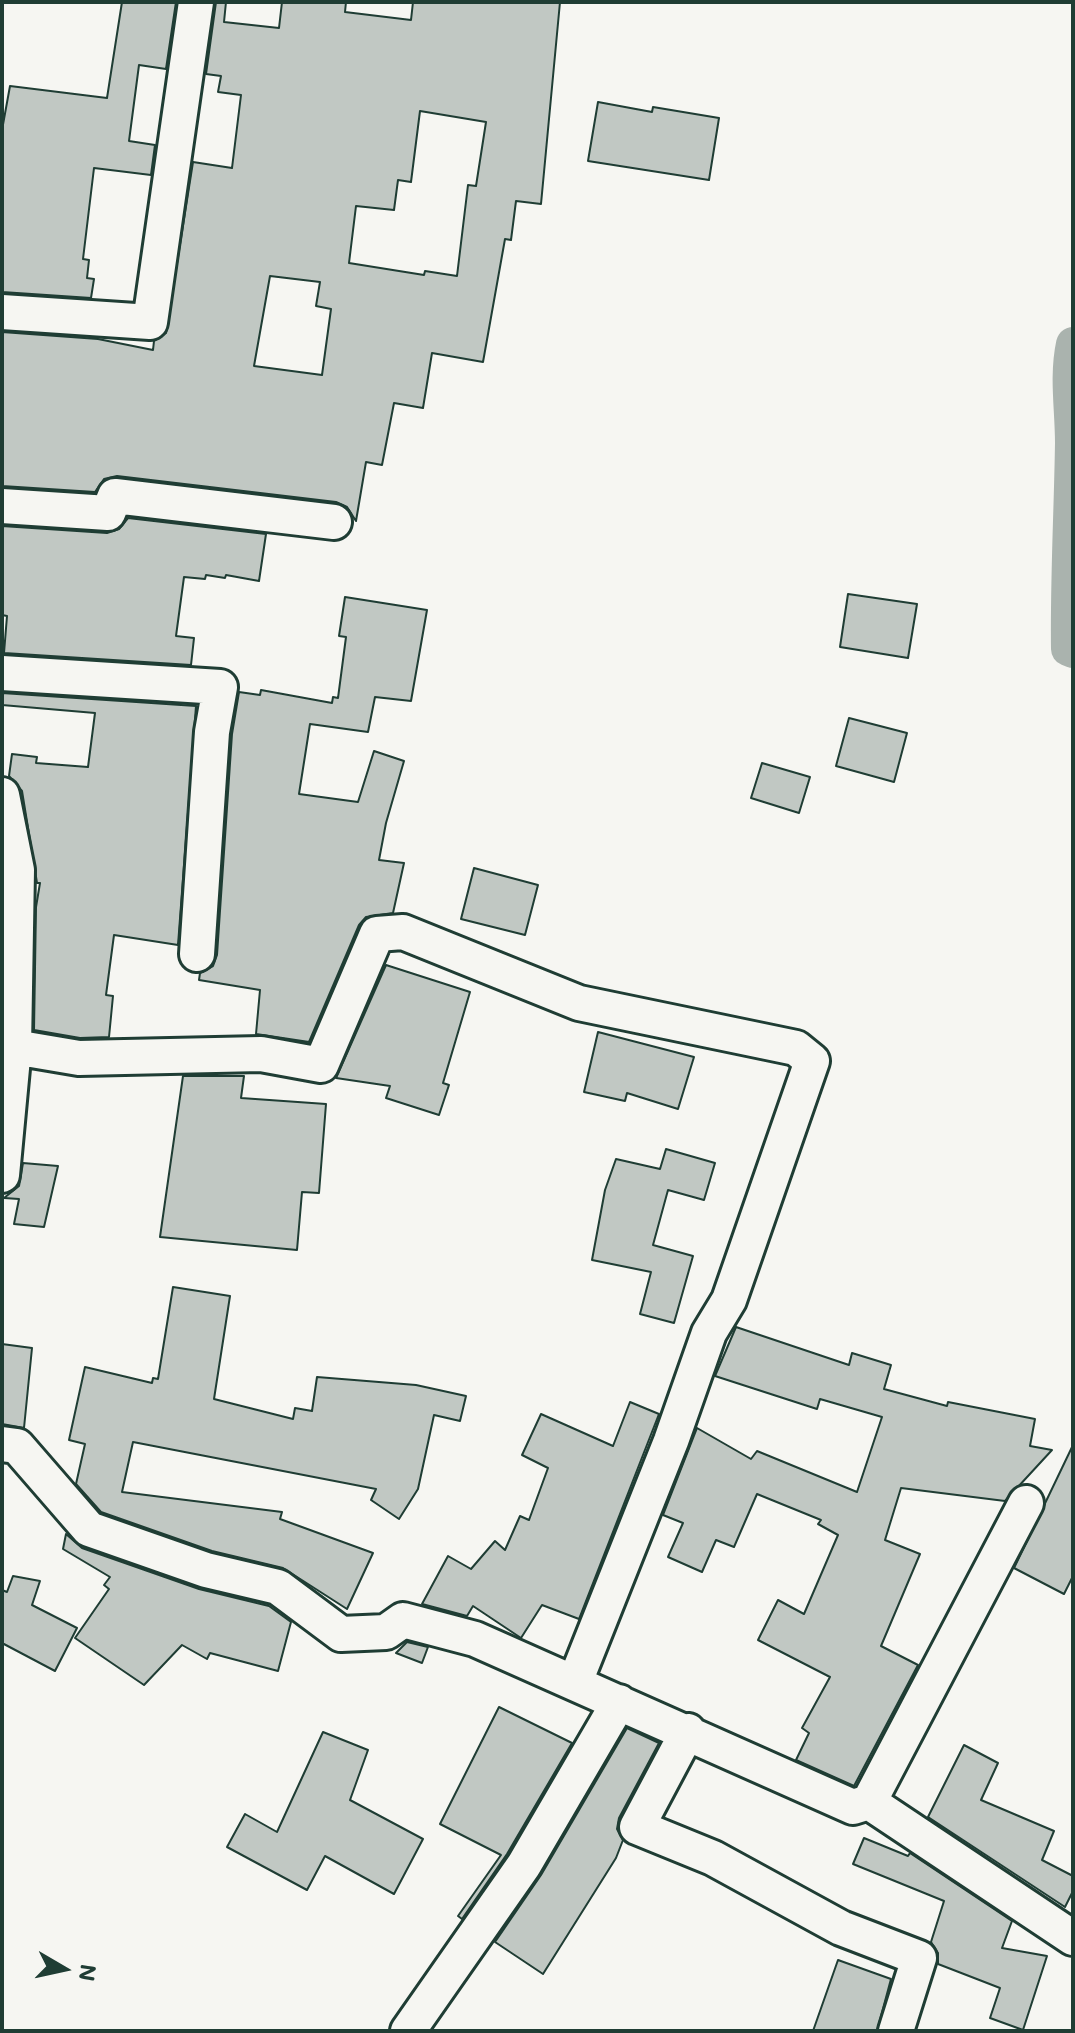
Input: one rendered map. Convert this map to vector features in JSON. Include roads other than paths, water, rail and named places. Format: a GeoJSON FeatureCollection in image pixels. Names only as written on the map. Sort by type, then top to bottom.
{"type":"FeatureCollection","features":[{"type":"Feature","properties":{"kind":"street"},"geometry":{"type":"LineString","coordinates":[[2,312],[150,322],[171,158],[196,2]]}},
{"type":"Feature","properties":{"kind":"street"},"geometry":{"type":"LineString","coordinates":[[2,506],[108,513],[115,496],[334,522]]}},
{"type":"Feature","properties":{"kind":"street"},"geometry":{"type":"LineString","coordinates":[[2,673],[220,687],[212,732],[197,954]]}},
{"type":"Feature","properties":{"kind":"street"},"geometry":{"type":"LineString","coordinates":[[2,795],[17,870],[8,992],[14,1047],[2,1175]]}},
{"type":"Feature","properties":{"kind":"street"},"geometry":{"type":"LineString","coordinates":[[14,1047],[79,1058],[261,1054],[321,1065],[377,934],[403,932],[579,1003],[796,1048],[812,1061],[729,1300],[709,1333],[671,1441],[575,1682]]}},
{"type":"Feature","properties":{"kind":"street"},"geometry":{"type":"LineString","coordinates":[[2,1444],[17,1446],[89,1529],[206,1570],[278,1587],[341,1634],[386,1632],[403,1620],[475,1639],[688,1731],[853,1807],[869,1802],[1026,1503]]}},
{"type":"Feature","properties":{"kind":"street"},"geometry":{"type":"LineString","coordinates":[[408,2031],[524,1865],[619,1702]]}},
{"type":"Feature","properties":{"kind":"street"},"geometry":{"type":"LineString","coordinates":[[688,1731],[637,1827],[713,1858],[841,1928],[919,1958],[896,2031]]}},
{"type":"Feature","properties":{"kind":"street"},"geometry":{"type":"LineString","coordinates":[[869,1802],[1073,1938]]}},
{"type":"Feature","properties":{"kind":"waterway"},"geometry":{"type":"LineString","coordinates":[[1073,344],[1068,623],[1068,649],[1073,651]]}}]}
